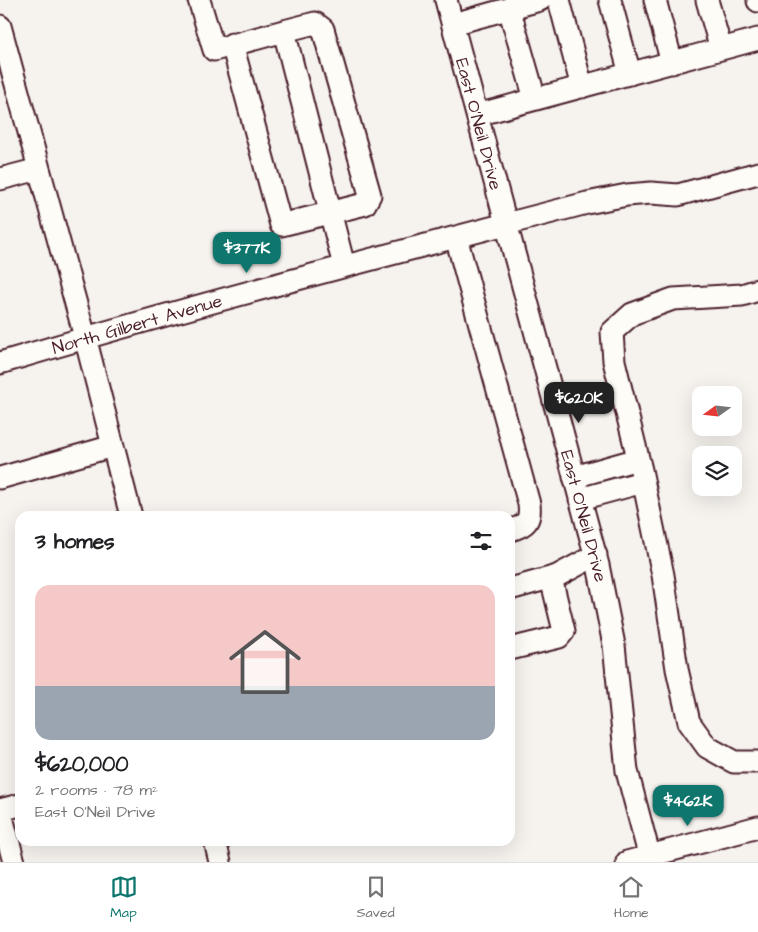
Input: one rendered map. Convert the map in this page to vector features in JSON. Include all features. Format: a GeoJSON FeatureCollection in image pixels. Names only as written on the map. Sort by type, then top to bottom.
{"type":"FeatureCollection","features":[{"type":"Feature","properties":{"kind":"street"},"geometry":{"type":"LineString","coordinates":[[199,0],[214,50],[232,44],[315,23],[323,29],[370,195],[365,204],[280,225],[232,44]]}},
{"type":"Feature","properties":{"kind":"street","name":"East O'Neil Drive"},"geometry":{"type":"LineString","coordinates":[[446,0],[596,556],[614,645],[627,770],[650,859]]}},
{"type":"Feature","properties":{"kind":"street"},"geometry":{"type":"LineString","coordinates":[[453,24],[540,0]]}},
{"type":"Feature","properties":{"kind":"street"},"geometry":{"type":"LineString","coordinates":[[559,0],[582,87]]}},
{"type":"Feature","properties":{"kind":"street"},"geometry":{"type":"LineString","coordinates":[[610,0],[630,74]]}},
{"type":"Feature","properties":{"kind":"street"},"geometry":{"type":"LineString","coordinates":[[655,0],[672,62]]}},
{"type":"Feature","properties":{"kind":"street"},"geometry":{"type":"LineString","coordinates":[[707,0],[721,50]]}},
{"type":"Feature","properties":{"kind":"street"},"geometry":{"type":"LineString","coordinates":[[503,10],[535,99]]}},
{"type":"Feature","properties":{"kind":"street"},"geometry":{"type":"LineString","coordinates":[[0,26],[85,337],[130,511]]}},
{"type":"Feature","properties":{"kind":"street"},"geometry":{"type":"LineString","coordinates":[[284,31],[344,266]]}},
{"type":"Feature","properties":{"kind":"street"},"geometry":{"type":"LineString","coordinates":[[477,115],[758,39]]}},
{"type":"Feature","properties":{"kind":"street"},"geometry":{"type":"LineString","coordinates":[[0,179],[39,170]]}},
{"type":"Feature","properties":{"kind":"street","name":"North Gilbert Avenue"},"geometry":{"type":"LineString","coordinates":[[0,363],[85,337],[506,224],[627,195],[651,193],[678,195],[758,173]]}},
{"type":"Feature","properties":{"kind":"street"},"geometry":{"type":"LineString","coordinates":[[456,237],[529,504],[530,515],[527,522],[515,529]]}},
{"type":"Feature","properties":{"kind":"street"},"geometry":{"type":"LineString","coordinates":[[758,290],[742,295],[673,299],[632,314],[612,332],[614,361],[630,462],[663,575],[677,669],[689,722],[707,748],[734,762],[758,762]]}},
{"type":"Feature","properties":{"kind":"street"},"geometry":{"type":"LineString","coordinates":[[0,478],[113,446]]}},
{"type":"Feature","properties":{"kind":"street"},"geometry":{"type":"LineString","coordinates":[[574,477],[630,462]]}},
{"type":"Feature","properties":{"kind":"street"},"geometry":{"type":"LineString","coordinates":[[580,499],[635,484]]}},
{"type":"Feature","properties":{"kind":"street"},"geometry":{"type":"LineString","coordinates":[[515,588],[557,576],[596,556]]}},
{"type":"Feature","properties":{"kind":"street"},"geometry":{"type":"LineString","coordinates":[[515,649],[559,637],[564,631],[551,578]]}},
{"type":"Feature","properties":{"kind":"street"},"geometry":{"type":"LineString","coordinates":[[14,862],[0,810],[15,806]]}},
{"type":"Feature","properties":{"kind":"street"},"geometry":{"type":"LineString","coordinates":[[627,862],[650,859],[758,827]]}}]}
